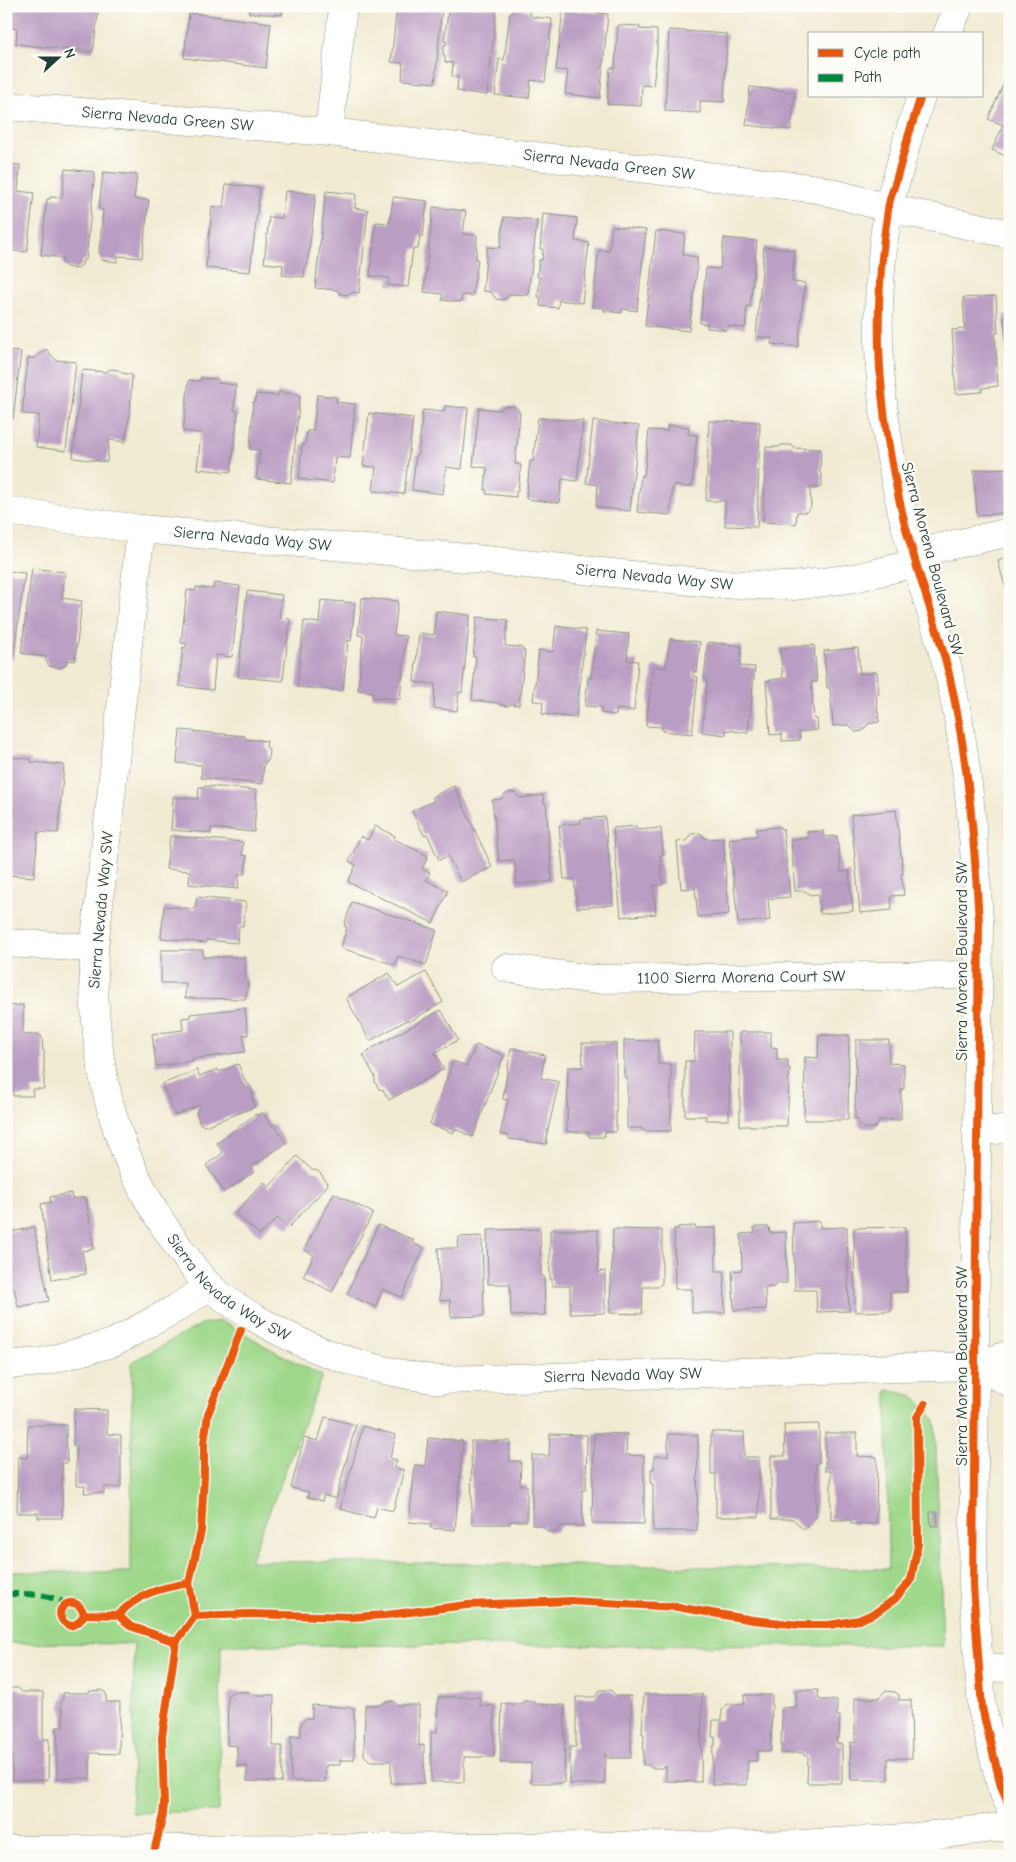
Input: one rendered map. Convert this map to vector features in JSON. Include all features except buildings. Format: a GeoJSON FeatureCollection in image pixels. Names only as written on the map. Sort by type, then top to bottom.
{"type":"FeatureCollection","features":[{"type":"Feature","properties":{"kind":"street"},"geometry":{"type":"LineString","coordinates":[[329,132],[343,6]]}},
{"type":"Feature","properties":{"kind":"street"},"geometry":{"type":"LineString","coordinates":[[947,32],[959,6]]}},
{"type":"Feature","properties":{"kind":"street","name":"Sierra Morena Boulevard SW"},"geometry":{"type":"LineString","coordinates":[[920,98],[904,148],[888,208],[879,287],[878,357],[882,402],[903,518],[933,612],[948,672],[968,783],[974,844],[979,922],[977,975],[976,1366],[973,1586],[982,1708],[1001,1786],[1010,1808]]}},
{"type":"Feature","properties":{"kind":"street","name":"Sierra Nevada Green SW"},"geometry":{"type":"LineString","coordinates":[[6,106],[329,132],[818,189],[888,208],[1010,234]]}},
{"type":"Feature","properties":{"kind":"street"},"geometry":{"type":"LineString","coordinates":[[6,511],[140,529]]}},
{"type":"Feature","properties":{"kind":"street","name":"Sierra Nevada Way SW"},"geometry":{"type":"LineString","coordinates":[[916,563],[855,578],[794,586],[721,584],[446,556],[140,529],[94,948],[93,992],[96,1035],[103,1078],[114,1120],[135,1174],[163,1225],[185,1257],[210,1286],[246,1313],[310,1347],[352,1362],[395,1373],[439,1380],[976,1366]]}},
{"type":"Feature","properties":{"kind":"street"},"geometry":{"type":"LineString","coordinates":[[916,563],[934,549],[1010,532]]}},
{"type":"Feature","properties":{"kind":"street"},"geometry":{"type":"LineString","coordinates":[[6,943],[94,948]]}},
{"type":"Feature","properties":{"kind":"street","name":"1100 Sierra Morena Court SW"},"geometry":{"type":"LineString","coordinates":[[506,968],[591,979],[977,975]]}},
{"type":"Feature","properties":{"kind":"street"},"geometry":{"type":"LineString","coordinates":[[976,1131],[1010,1129]]}},
{"type":"Feature","properties":{"kind":"street"},"geometry":{"type":"LineString","coordinates":[[6,1365],[42,1362],[113,1343],[175,1309],[210,1286]]}},
{"type":"Feature","properties":{"kind":"street"},"geometry":{"type":"LineString","coordinates":[[976,1366],[1010,1354]]}},
{"type":"Feature","properties":{"kind":"street"},"geometry":{"type":"LineString","coordinates":[[976,1366],[1010,1383]]}},
{"type":"Feature","properties":{"kind":"street"},"geometry":{"type":"LineString","coordinates":[[978,1667],[1010,1668]]}},
{"type":"Feature","properties":{"kind":"street"},"geometry":{"type":"LineString","coordinates":[[6,1850],[155,1852],[783,1850],[1010,1826]]}},
{"type":"Feature","properties":{"kind":"green space"},"geometry":{"type":"Polygon","coordinates":[[[219,1321],[232,1326],[322,1376],[250,1561],[888,1569],[887,1390],[914,1396],[935,1420],[943,1646],[221,1645],[219,1811],[132,1813],[134,1644],[6,1643],[6,1572],[131,1572],[132,1362],[202,1324],[219,1321]]]}},
{"type":"Feature","properties":{"kind":"marked path"},"geometry":{"type":"LineString","coordinates":[[6,1594],[44,1596],[66,1604]]}},
{"type":"Feature","properties":{"kind":"cycle path"},"geometry":{"type":"LineString","coordinates":[[920,98],[890,198],[880,288],[880,364],[883,401],[894,477],[908,535],[937,631],[955,701],[961,732],[972,827],[979,922],[973,1586],[982,1708],[1001,1786],[1010,1807]]}},
{"type":"Feature","properties":{"kind":"cycle path"},"geometry":{"type":"LineString","coordinates":[[155,1848],[163,1815],[162,1737],[176,1642],[195,1616],[189,1583],[201,1531],[204,1443],[208,1414],[241,1330]]}},
{"type":"Feature","properties":{"kind":"cycle path"},"geometry":{"type":"LineString","coordinates":[[195,1616],[250,1614],[352,1617],[386,1615],[467,1605],[570,1601],[677,1607],[753,1620],[800,1625],[829,1625],[859,1620],[875,1613],[895,1599],[911,1580],[918,1544],[917,1417],[925,1404]]}},
{"type":"Feature","properties":{"kind":"cycle path"},"geometry":{"type":"LineString","coordinates":[[176,1642],[130,1626],[118,1615],[134,1601],[150,1593],[189,1583]]}},
{"type":"Feature","properties":{"kind":"cycle path"},"geometry":{"type":"LineString","coordinates":[[84,1614],[79,1622],[70,1626],[63,1621],[60,1615],[61,1610],[69,1603],[74,1603],[80,1607],[84,1614],[118,1615]]}}]}
